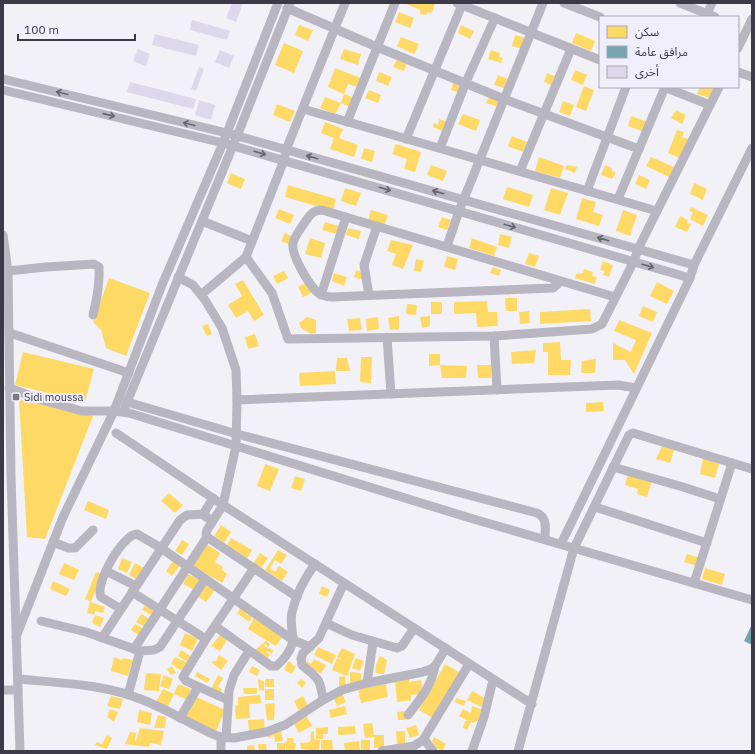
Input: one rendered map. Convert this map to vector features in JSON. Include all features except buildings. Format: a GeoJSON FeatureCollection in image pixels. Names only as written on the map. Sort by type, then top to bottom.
{"type":"FeatureCollection","features":[{"type":"Feature","properties":{"kind":"street"},"geometry":{"type":"LineString","coordinates":[[16,637],[63,517],[119,411],[129,373],[162,285],[227,133],[278,3]]}},
{"type":"Feature","properties":{"kind":"street"},"geometry":{"type":"LineString","coordinates":[[202,294],[246,257],[284,160],[286,150],[345,3]]}},
{"type":"Feature","properties":{"kind":"street"},"geometry":{"type":"LineString","coordinates":[[347,122],[395,3]]}},
{"type":"Feature","properties":{"kind":"street"},"geometry":{"type":"LineString","coordinates":[[447,246],[463,200],[543,3]]}},
{"type":"Feature","properties":{"kind":"street"},"geometry":{"type":"LineString","coordinates":[[564,3],[599,17]]}},
{"type":"Feature","properties":{"kind":"street"},"geometry":{"type":"LineString","coordinates":[[680,3],[711,15],[712,3]]}},
{"type":"Feature","properties":{"kind":"street"},"geometry":{"type":"LineString","coordinates":[[406,138],[459,4],[599,60]]}},
{"type":"Feature","properties":{"kind":"street"},"geometry":{"type":"LineString","coordinates":[[119,411],[127,402],[237,136],[288,6],[335,29],[504,99],[639,149]]}},
{"type":"Feature","properties":{"kind":"street"},"geometry":{"type":"LineString","coordinates":[[440,148],[466,82],[495,18]]}},
{"type":"Feature","properties":{"kind":"street"},"geometry":{"type":"LineString","coordinates":[[739,43],[742,28],[752,19]]}},
{"type":"Feature","properties":{"kind":"street"},"geometry":{"type":"LineString","coordinates":[[520,171],[571,49]]}},
{"type":"Feature","properties":{"kind":"street"},"geometry":{"type":"LineString","coordinates":[[739,72],[752,77]]}},
{"type":"Feature","properties":{"kind":"street"},"geometry":{"type":"LineString","coordinates":[[3,79],[227,133],[694,265]]}},
{"type":"Feature","properties":{"kind":"street"},"geometry":{"type":"LineString","coordinates":[[587,191],[626,88]]}},
{"type":"Feature","properties":{"kind":"street"},"geometry":{"type":"LineString","coordinates":[[618,199],[664,88]]}},
{"type":"Feature","properties":{"kind":"street"},"geometry":{"type":"LineString","coordinates":[[667,88],[710,105]]}},
{"type":"Feature","properties":{"kind":"street"},"geometry":{"type":"LineString","coordinates":[[246,257],[272,293],[288,339],[494,336],[592,329],[602,324],[634,262],[638,249],[718,88]]}},
{"type":"Feature","properties":{"kind":"street"},"geometry":{"type":"LineString","coordinates":[[3,90],[223,142],[690,278]]}},
{"type":"Feature","properties":{"kind":"street"},"geometry":{"type":"LineString","coordinates":[[303,109],[657,211]]}},
{"type":"Feature","properties":{"kind":"street"},"geometry":{"type":"LineString","coordinates":[[561,544],[690,278],[694,265],[752,148]]}},
{"type":"Feature","properties":{"kind":"street"},"geometry":{"type":"LineString","coordinates":[[561,281],[553,288],[332,297],[321,295],[313,288],[296,259],[293,250],[293,242],[311,214],[322,210],[616,297]]}},
{"type":"Feature","properties":{"kind":"street"},"geometry":{"type":"LineString","coordinates":[[321,295],[346,217]]}},
{"type":"Feature","properties":{"kind":"street"},"geometry":{"type":"LineString","coordinates":[[202,221],[252,240]]}},
{"type":"Feature","properties":{"kind":"street"},"geometry":{"type":"LineString","coordinates":[[369,295],[364,265],[377,226]]}},
{"type":"Feature","properties":{"kind":"street"},"geometry":{"type":"LineString","coordinates":[[3,235],[8,270],[10,333],[7,383],[20,751]]}},
{"type":"Feature","properties":{"kind":"street"},"geometry":{"type":"LineString","coordinates":[[173,258],[184,263]]}},
{"type":"Feature","properties":{"kind":"street"},"geometry":{"type":"LineString","coordinates":[[8,270],[46,266],[97,265],[99,267],[100,278],[93,315]]}},
{"type":"Feature","properties":{"kind":"street"},"geometry":{"type":"LineString","coordinates":[[128,695],[137,650],[159,609],[207,537],[206,532],[223,505],[236,446],[236,370],[222,328],[202,294],[193,285],[178,277]]}},
{"type":"Feature","properties":{"kind":"street"},"geometry":{"type":"LineString","coordinates":[[162,285],[173,290]]}},
{"type":"Feature","properties":{"kind":"street"},"geometry":{"type":"LineString","coordinates":[[10,333],[129,373]]}},
{"type":"Feature","properties":{"kind":"street"},"geometry":{"type":"LineString","coordinates":[[494,336],[497,390]]}},
{"type":"Feature","properties":{"kind":"street"},"geometry":{"type":"LineString","coordinates":[[387,337],[390,394]]}},
{"type":"Feature","properties":{"kind":"street"},"geometry":{"type":"LineString","coordinates":[[7,383],[42,400],[82,411],[119,411],[544,540],[752,600]]}},
{"type":"Feature","properties":{"kind":"street"},"geometry":{"type":"LineString","coordinates":[[237,400],[618,385],[636,388]]}},
{"type":"Feature","properties":{"kind":"street"},"geometry":{"type":"LineString","coordinates":[[127,402],[237,434],[537,513],[542,516],[545,522],[544,540]]}},
{"type":"Feature","properties":{"kind":"street"},"geometry":{"type":"LineString","coordinates":[[116,433],[223,505],[532,704]]}},
{"type":"Feature","properties":{"kind":"street"},"geometry":{"type":"LineString","coordinates":[[518,751],[574,548],[629,435],[633,433],[752,469]]}},
{"type":"Feature","properties":{"kind":"street"},"geometry":{"type":"LineString","coordinates":[[694,583],[732,463]]}},
{"type":"Feature","properties":{"kind":"street"},"geometry":{"type":"LineString","coordinates":[[613,468],[683,487],[720,499]]}},
{"type":"Feature","properties":{"kind":"street"},"geometry":{"type":"LineString","coordinates":[[205,514],[205,511],[213,498]]}},
{"type":"Feature","properties":{"kind":"street"},"geometry":{"type":"LineString","coordinates":[[595,507],[707,542]]}},
{"type":"Feature","properties":{"kind":"street"},"geometry":{"type":"LineString","coordinates":[[205,514],[206,517],[213,521]]}},
{"type":"Feature","properties":{"kind":"street"},"geometry":{"type":"LineString","coordinates":[[102,638],[182,518],[187,515],[205,514]]}},
{"type":"Feature","properties":{"kind":"street"},"geometry":{"type":"LineString","coordinates":[[53,542],[68,548],[75,548],[93,530]]}},
{"type":"Feature","properties":{"kind":"street"},"geometry":{"type":"LineString","coordinates":[[121,609],[100,596],[100,592],[106,571],[112,558],[133,534],[139,535],[161,548],[293,640],[310,647]]}},
{"type":"Feature","properties":{"kind":"street"},"geometry":{"type":"LineString","coordinates":[[207,537],[297,597]]}},
{"type":"Feature","properties":{"kind":"street"},"geometry":{"type":"LineString","coordinates":[[215,626],[271,666],[276,666],[291,647],[293,640],[291,621],[297,597],[304,580],[315,564]]}},
{"type":"Feature","properties":{"kind":"street"},"geometry":{"type":"LineString","coordinates":[[228,700],[186,681],[183,677],[206,639],[254,568]]}},
{"type":"Feature","properties":{"kind":"street"},"geometry":{"type":"LineString","coordinates":[[106,571],[134,589],[159,609],[206,639]]}},
{"type":"Feature","properties":{"kind":"street"},"geometry":{"type":"LineString","coordinates":[[42,621],[73,628],[137,650],[154,650],[160,647],[205,579]]}},
{"type":"Feature","properties":{"kind":"street"},"geometry":{"type":"LineString","coordinates":[[323,700],[318,680],[313,673],[302,665],[301,662],[303,653],[319,638],[344,583]]}},
{"type":"Feature","properties":{"kind":"street"},"geometry":{"type":"LineString","coordinates":[[326,623],[352,635],[399,648],[404,644],[414,628]]}},
{"type":"Feature","properties":{"kind":"street"},"geometry":{"type":"LineString","coordinates":[[367,684],[373,642]]}},
{"type":"Feature","properties":{"kind":"street"},"geometry":{"type":"LineString","coordinates":[[408,715],[427,690],[433,678],[435,666],[446,648]]}},
{"type":"Feature","properties":{"kind":"street"},"geometry":{"type":"LineString","coordinates":[[221,751],[229,691],[234,675],[250,651]]}},
{"type":"Feature","properties":{"kind":"street"},"geometry":{"type":"LineString","coordinates":[[382,751],[414,746],[424,739],[469,664]]}},
{"type":"Feature","properties":{"kind":"street"},"geometry":{"type":"LineString","coordinates":[[18,679],[82,685],[128,695],[143,700],[224,737],[240,737],[266,732],[285,725],[323,700],[342,690],[423,672],[435,666]]}},
{"type":"Feature","properties":{"kind":"street"},"geometry":{"type":"LineString","coordinates":[[472,751],[484,717],[494,680]]}},
{"type":"Feature","properties":{"kind":"street"},"geometry":{"type":"LineString","coordinates":[[180,718],[198,687]]}},
{"type":"Feature","properties":{"kind":"street"},"geometry":{"type":"LineString","coordinates":[[3,690],[18,690]]}},
{"type":"Feature","properties":{"kind":"street"},"geometry":{"type":"LineString","coordinates":[[424,739],[433,751]]}},
{"type":"Feature","properties":{"kind":"place","name":"Sidi moussa"},"geometry":{"type":"Point","coordinates":[16,397]}}]}
